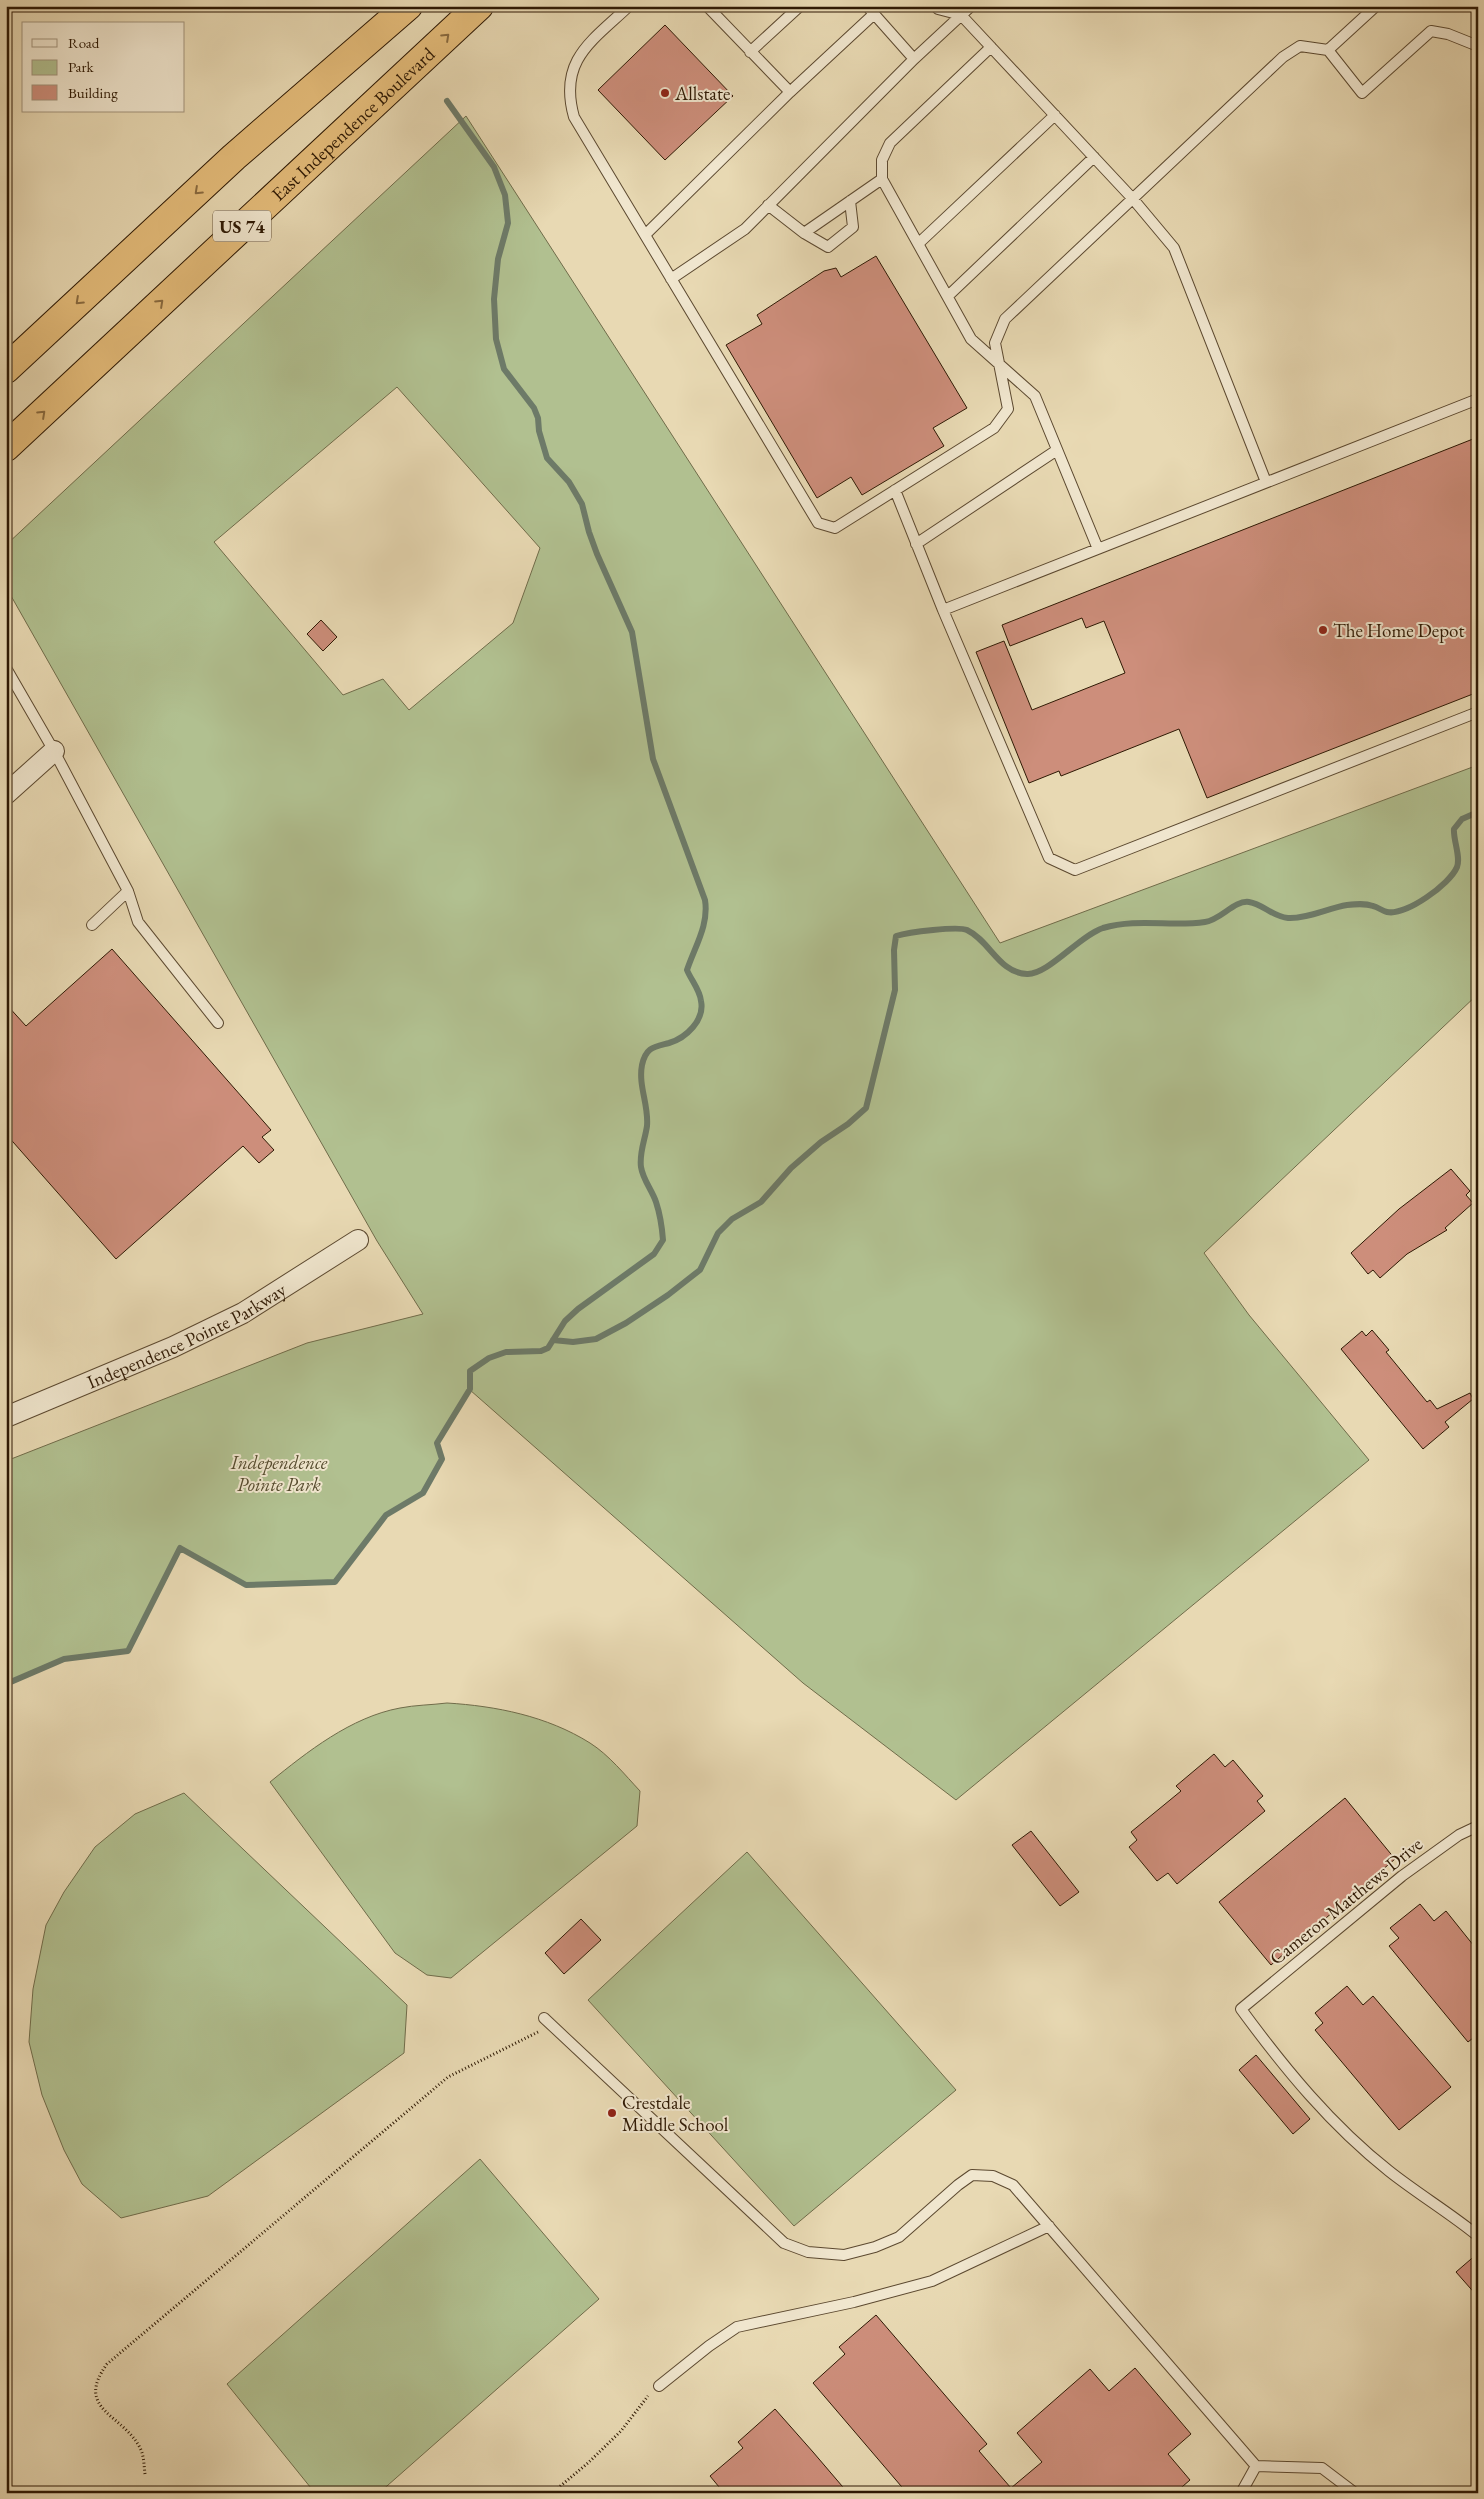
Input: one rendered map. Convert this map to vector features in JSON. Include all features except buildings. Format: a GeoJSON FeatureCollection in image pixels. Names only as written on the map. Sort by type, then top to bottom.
{"type":"FeatureCollection","features":[{"type":"Feature","properties":{"kind":"highway"},"geometry":{"type":"LineString","coordinates":[[234,158],[382,6]]}},
{"type":"Feature","properties":{"kind":"highway","name":"US 74"},"geometry":{"type":"LineString","coordinates":[[6,369],[234,158],[408,6]]}},
{"type":"Feature","properties":{"kind":"highway","name":"East Independence Boulevard"},"geometry":{"type":"LineString","coordinates":[[6,447],[480,6]]}},
{"type":"Feature","properties":{"kind":"street"},"geometry":{"type":"LineString","coordinates":[[6,794],[54,751]]}},
{"type":"Feature","properties":{"kind":"street","name":"Independence Pointe Parkway"},"geometry":{"type":"LineString","coordinates":[[6,1417],[156,1355],[243,1313],[358,1240]]}},
{"type":"Feature","properties":{"kind":"lane"},"geometry":{"type":"LineString","coordinates":[[630,6],[580,54],[572,72],[568,98],[574,117],[818,524],[835,528],[994,428],[1008,409],[995,343],[1006,319],[1283,58],[1300,46],[1328,50],[1362,93],[1431,31],[1448,34],[1478,46]]}},
{"type":"Feature","properties":{"kind":"lane"},"geometry":{"type":"LineString","coordinates":[[750,52],[800,6]]}},
{"type":"Feature","properties":{"kind":"lane"},"geometry":{"type":"LineString","coordinates":[[935,6],[938,9],[961,11],[991,47],[1133,199],[1174,248],[1266,482]]}},
{"type":"Feature","properties":{"kind":"lane"},"geometry":{"type":"LineString","coordinates":[[671,279],[745,229],[961,11],[971,6]]}},
{"type":"Feature","properties":{"kind":"lane"},"geometry":{"type":"LineString","coordinates":[[1328,50],[1376,6]]}},
{"type":"Feature","properties":{"kind":"lane"},"geometry":{"type":"LineString","coordinates":[[710,7],[750,52],[790,92]]}},
{"type":"Feature","properties":{"kind":"lane"},"geometry":{"type":"LineString","coordinates":[[644,234],[790,92],[870,10],[914,58]]}},
{"type":"Feature","properties":{"kind":"lane"},"geometry":{"type":"LineString","coordinates":[[991,47],[890,143],[882,160],[882,179],[971,339],[1035,396],[1098,549]]}},
{"type":"Feature","properties":{"kind":"lane"},"geometry":{"type":"LineString","coordinates":[[919,243],[1055,115]]}},
{"type":"Feature","properties":{"kind":"lane"},"geometry":{"type":"LineString","coordinates":[[948,296],[1094,157]]}},
{"type":"Feature","properties":{"kind":"lane"},"geometry":{"type":"LineString","coordinates":[[804,233],[882,179]]}},
{"type":"Feature","properties":{"kind":"lane"},"geometry":{"type":"LineString","coordinates":[[768,205],[804,233],[828,246],[853,228],[850,201]]}},
{"type":"Feature","properties":{"kind":"lane"},"geometry":{"type":"LineString","coordinates":[[943,610],[1478,399]]}},
{"type":"Feature","properties":{"kind":"lane"},"geometry":{"type":"LineString","coordinates":[[916,544],[1057,450]]}},
{"type":"Feature","properties":{"kind":"lane"},"geometry":{"type":"LineString","coordinates":[[895,490],[943,610],[1049,858],[1075,870],[1478,712]]}},
{"type":"Feature","properties":{"kind":"lane"},"geometry":{"type":"LineString","coordinates":[[6,668],[54,751],[128,891],[138,922],[218,1023]]}},
{"type":"Feature","properties":{"kind":"lane"},"geometry":{"type":"LineString","coordinates":[[92,925],[128,891]]}},
{"type":"Feature","properties":{"kind":"lane","name":"Cameron Matthews Drive"},"geometry":{"type":"LineString","coordinates":[[1478,1826],[1459,1834],[1402,1876],[1241,2009],[1280,2063],[1319,2108],[1344,2132],[1394,2175],[1478,2236]]}},
{"type":"Feature","properties":{"kind":"lane"},"geometry":{"type":"LineString","coordinates":[[548,2022],[784,2243],[808,2252],[844,2255],[875,2248],[899,2237],[958,2184],[972,2175],[992,2176],[1013,2185],[1256,2466],[1322,2468],[1355,2493]]}},
{"type":"Feature","properties":{"kind":"lane"},"geometry":{"type":"LineString","coordinates":[[660,2386],[709,2346],[737,2327],[854,2302],[932,2281],[1049,2226]]}},
{"type":"Feature","properties":{"kind":"lane"},"geometry":{"type":"LineString","coordinates":[[1240,2493],[1256,2466]]}},
{"type":"Feature","properties":{"kind":"path"},"geometry":{"type":"LineString","coordinates":[[146,2474],[140,2450],[126,2432],[99,2405],[96,2397],[94,2390],[97,2378],[107,2364],[448,2077],[548,2022]]}},
{"type":"Feature","properties":{"kind":"path"},"geometry":{"type":"LineString","coordinates":[[552,2493],[608,2443],[641,2403],[660,2386]]}},
{"type":"Feature","properties":{"kind":"green space","name":"Independence Pointe Park"},"geometry":{"type":"Polygon","coordinates":[[[466,116],[1000,943],[1478,765],[1478,994],[1204,1253],[1249,1315],[1369,1460],[956,1800],[803,1683],[470,1390],[437,1443],[442,1459],[423,1493],[386,1515],[335,1582],[246,1585],[180,1548],[128,1651],[64,1659],[6,1684],[6,1461],[307,1343],[423,1314],[377,1241],[6,587],[6,545],[466,116]],[[397,387],[214,542],[343,695],[383,679],[409,710],[513,623],[540,548],[397,387]]]}},
{"type":"Feature","properties":{"kind":"green space"},"geometry":{"type":"Polygon","coordinates":[[[447,1703],[465,1704],[521,1714],[539,1719],[574,1734],[604,1753],[640,1791],[637,1826],[451,1978],[427,1975],[395,1953],[270,1782],[330,1737],[364,1719],[400,1708],[447,1703]]]}},
{"type":"Feature","properties":{"kind":"green space"},"geometry":{"type":"Polygon","coordinates":[[[184,1793],[407,2005],[404,2053],[208,2196],[121,2218],[82,2184],[64,2150],[42,2095],[29,2042],[33,1989],[46,1925],[64,1892],[95,1847],[135,1814],[184,1793]]]}},
{"type":"Feature","properties":{"kind":"green space"},"geometry":{"type":"Polygon","coordinates":[[[747,1852],[956,2090],[794,2226],[588,2000],[747,1852]]]}},
{"type":"Feature","properties":{"kind":"green space"},"geometry":{"type":"Polygon","coordinates":[[[480,2159],[599,2299],[379,2493],[315,2493],[227,2384],[480,2159]]]}},
{"type":"Feature","properties":{"kind":"waterway"},"geometry":{"type":"LineString","coordinates":[[6,1684],[64,1659],[128,1651],[180,1548],[246,1585],[335,1582],[386,1515],[423,1493],[442,1459],[437,1443],[470,1389],[470,1371],[489,1358],[506,1352],[541,1351],[548,1348],[565,1321],[578,1309],[654,1254],[663,1240],[657,1207],[641,1167],[647,1126],[641,1073],[648,1051],[675,1041],[688,1033],[700,1015],[700,997],[687,970],[703,927],[706,909],[705,900],[653,759],[632,632],[597,554],[582,504],[569,482],[547,458],[534,408],[504,369],[496,339],[494,299],[498,259],[508,223],[505,195],[494,167],[447,101]]}},
{"type":"Feature","properties":{"kind":"waterway"},"geometry":{"type":"LineString","coordinates":[[553,1340],[573,1342],[596,1339],[626,1323],[668,1295],[700,1270],[718,1233],[732,1219],[761,1202],[791,1168],[821,1142],[848,1124],[866,1108],[895,990],[894,950],[896,936],[933,930],[967,930],[982,941],[1002,963],[1017,972],[1027,974],[1035,973],[1054,962],[1094,932],[1103,928],[1142,923],[1180,924],[1205,922],[1217,918],[1243,902],[1254,903],[1288,918],[1303,917],[1340,906],[1357,904],[1370,905],[1383,911],[1395,912],[1416,904],[1437,890],[1453,874],[1458,863],[1454,829],[1462,819],[1478,812]]}},
{"type":"Feature","properties":{"kind":"place","name":"Allstate"},"geometry":{"type":"Point","coordinates":[665,93]}},
{"type":"Feature","properties":{"kind":"place","name":"The Home Depot"},"geometry":{"type":"Point","coordinates":[1323,630]}},
{"type":"Feature","properties":{"kind":"place","name":"Crestdale Middle School"},"geometry":{"type":"Point","coordinates":[612,2113]}}]}
